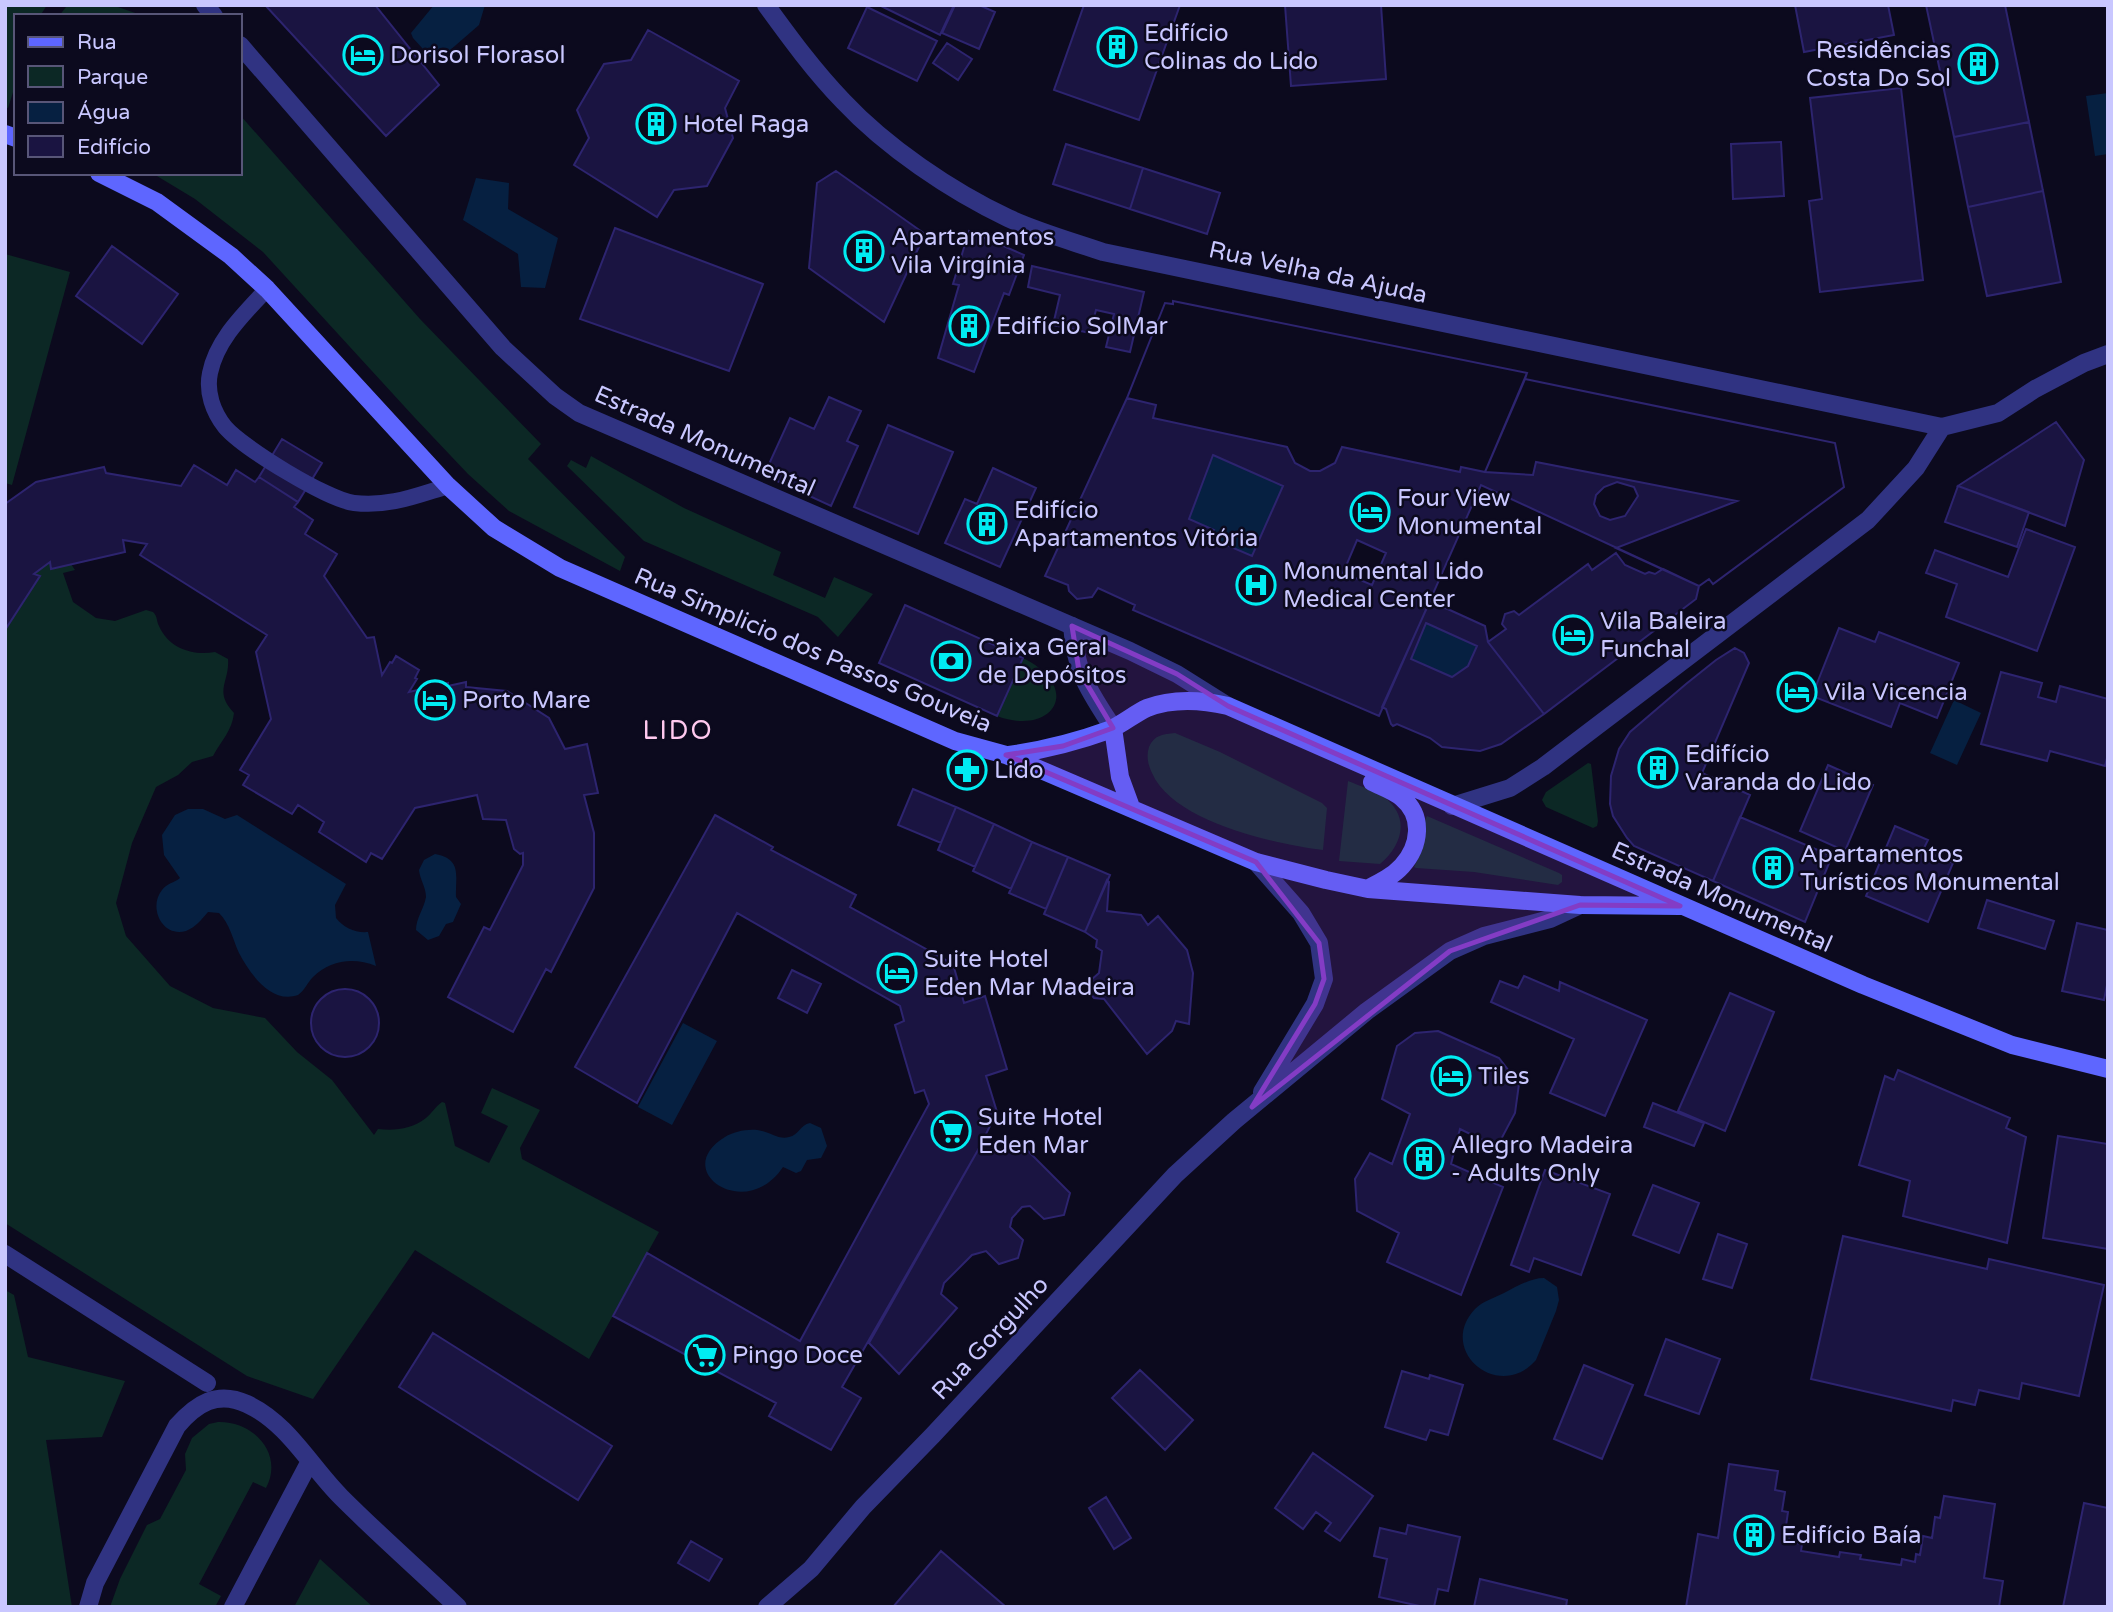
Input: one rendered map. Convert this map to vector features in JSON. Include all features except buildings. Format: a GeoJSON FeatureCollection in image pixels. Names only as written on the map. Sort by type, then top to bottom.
{"type":"FeatureCollection","features":[{"type":"Feature","properties":{"kind":"main road","name":"Rua Simplicio dos Passos Gouveia"},"geometry":{"type":"LineString","coordinates":[[103,175],[157,202],[231,256],[267,289],[448,486],[494,527],[560,568],[955,741],[1006,755],[1256,862],[1368,889],[1580,905],[1681,906]]}},
{"type":"Feature","properties":{"kind":"main road","name":"Estrada Monumental"},"geometry":{"type":"LineString","coordinates":[[1006,755],[1063,746],[1114,728],[1146,709],[1172,701],[1210,702],[1228,706],[1863,985],[2012,1045],[2108,1069]]}},
{"type":"Feature","properties":{"kind":"main road"},"geometry":{"type":"LineString","coordinates":[[1114,728],[1120,777],[1130,807]]}},
{"type":"Feature","properties":{"kind":"main road","name":"Estrada Monumental"},"geometry":{"type":"LineString","coordinates":[[1323,749],[1345,767],[1401,796],[1414,811],[1418,830],[1413,850],[1395,873],[1368,889]]}},
{"type":"Feature","properties":{"kind":"street","name":"Rua Velha da Ajuda"},"geometry":{"type":"LineString","coordinates":[[766,5],[808,62],[845,103],[878,133],[944,181],[1006,217],[1037,230],[1103,252],[1185,270],[1942,427]]}},
{"type":"Feature","properties":{"kind":"street","name":"Estrada Monumental"},"geometry":{"type":"LineString","coordinates":[[242,47],[503,348],[555,396],[579,413],[1072,626],[1177,674],[1228,706]]}},
{"type":"Feature","properties":{"kind":"street"},"geometry":{"type":"LineString","coordinates":[[1452,806],[1510,788],[1543,766],[1868,520],[1916,467],[1942,427],[1998,413],[2035,389],[2084,363],[2108,354]]}},
{"type":"Feature","properties":{"kind":"street"},"geometry":{"type":"LineString","coordinates":[[1072,626],[1074,655],[1079,671],[1114,728]]}},
{"type":"Feature","properties":{"kind":"street","name":"Rua Gorgulho"},"geometry":{"type":"LineString","coordinates":[[1252,1107],[1315,1004],[1324,979],[1320,943],[1301,913],[1256,862]]}},
{"type":"Feature","properties":{"kind":"street","name":"Rua Gorgulho"},"geometry":{"type":"LineString","coordinates":[[767,1607],[811,1569],[863,1507],[1175,1175],[1252,1107],[1367,1011],[1450,951],[1483,936],[1550,919],[1580,905]]}},
{"type":"Feature","properties":{"kind":"street"},"geometry":{"type":"LineString","coordinates":[[5,1254],[207,1383]]}},
{"type":"Feature","properties":{"kind":"street"},"geometry":{"type":"LineString","coordinates":[[88,1607],[94,1583],[177,1426],[192,1409],[222,1398],[246,1403],[279,1425],[339,1495],[458,1607]]}},
{"type":"Feature","properties":{"kind":"street"},"geometry":{"type":"LineString","coordinates":[[233,1607],[310,1461]]}},
{"type":"Feature","properties":{"kind":"lane"},"geometry":{"type":"LineString","coordinates":[[267,289],[216,351],[209,375],[210,401],[226,428],[255,452],[327,494],[350,503],[398,503],[448,486]]}},
{"type":"Feature","properties":{"kind":"highlighted area"},"geometry":{"type":"Polygon","coordinates":[[[1072,626],[1177,674],[1228,706],[1680,906],[1580,905],[1450,951],[1252,1107],[1315,1004],[1324,979],[1319,943],[1256,862],[1006,755],[1063,746],[1113,728],[1079,671],[1072,626]]]}},
{"type":"Feature","properties":{"kind":"green space"},"geometry":{"type":"Polygon","coordinates":[[[5,5],[47,5],[41,14],[14,14],[14,89],[8,108],[5,107],[5,5]]]}},
{"type":"Feature","properties":{"kind":"green space"},"geometry":{"type":"Polygon","coordinates":[[[112,5],[138,14],[61,14],[66,7],[112,5]]]}},
{"type":"Feature","properties":{"kind":"green space"},"geometry":{"type":"Polygon","coordinates":[[[242,117],[420,319],[541,444],[528,459],[625,557],[620,571],[509,511],[468,474],[263,252],[195,199],[155,175],[242,175],[242,117]]]}},
{"type":"Feature","properties":{"kind":"green space"},"geometry":{"type":"Polygon","coordinates":[[[5,254],[70,272],[12,485],[5,483],[5,254]]]}},
{"type":"Feature","properties":{"kind":"green space"},"geometry":{"type":"Polygon","coordinates":[[[591,456],[684,508],[781,552],[773,575],[825,598],[834,577],[873,594],[838,637],[818,617],[644,541],[567,466],[571,460],[586,468],[591,456]]]}},
{"type":"Feature","properties":{"kind":"green space"},"geometry":{"type":"Polygon","coordinates":[[[50,562],[51,569],[71,564],[75,570],[63,573],[73,602],[96,618],[115,621],[146,610],[153,612],[163,634],[176,645],[191,652],[215,652],[228,659],[223,692],[224,699],[234,713],[229,731],[213,756],[192,762],[178,775],[156,787],[132,843],[116,903],[126,936],[170,986],[213,1008],[265,1018],[297,1052],[332,1080],[374,1135],[378,1129],[415,1125],[442,1102],[445,1103],[455,1146],[489,1163],[508,1126],[481,1113],[492,1088],[540,1110],[520,1148],[522,1159],[659,1232],[589,1359],[415,1250],[313,1399],[247,1376],[5,1223],[5,630],[39,576],[34,574],[50,562]]]}},
{"type":"Feature","properties":{"kind":"green space"},"geometry":{"type":"Polygon","coordinates":[[[1023,658],[1042,670],[1053,683],[1056,695],[1054,706],[1046,715],[1033,720],[1017,721],[997,716],[1023,658]]]}},
{"type":"Feature","properties":{"kind":"green space"},"geometry":{"type":"Polygon","coordinates":[[[1175,733],[1220,752],[1322,803],[1327,808],[1323,850],[1227,828],[1181,805],[1163,790],[1152,773],[1148,757],[1153,740],[1175,733]]]}},
{"type":"Feature","properties":{"kind":"green space"},"geometry":{"type":"Polygon","coordinates":[[[1588,763],[1591,764],[1598,821],[1593,828],[1546,807],[1542,800],[1546,792],[1588,763]]]}},
{"type":"Feature","properties":{"kind":"green space"},"geometry":{"type":"Polygon","coordinates":[[[1348,781],[1384,797],[1398,813],[1398,840],[1388,857],[1380,864],[1339,861],[1348,781]]]}},
{"type":"Feature","properties":{"kind":"green space"},"geometry":{"type":"Polygon","coordinates":[[[1427,816],[1559,873],[1562,875],[1562,882],[1558,885],[1474,872],[1416,868],[1414,867],[1422,850],[1427,816]]]}},
{"type":"Feature","properties":{"kind":"green space"},"geometry":{"type":"Polygon","coordinates":[[[5,1290],[14,1295],[28,1357],[125,1381],[102,1437],[46,1440],[72,1607],[5,1607],[5,1290]]]}},
{"type":"Feature","properties":{"kind":"green space"},"geometry":{"type":"Polygon","coordinates":[[[231,1423],[254,1433],[268,1452],[271,1475],[266,1488],[253,1482],[199,1584],[221,1596],[215,1607],[110,1607],[120,1579],[147,1525],[160,1519],[186,1470],[185,1454],[192,1438],[209,1424],[231,1423]]]}},
{"type":"Feature","properties":{"kind":"green space"},"geometry":{"type":"Polygon","coordinates":[[[320,1559],[373,1607],[294,1607],[320,1559]]]}},
{"type":"Feature","properties":{"kind":"water"},"geometry":{"type":"Polygon","coordinates":[[[434,5],[485,5],[479,25],[441,58],[432,59],[411,33],[434,5]]]}},
{"type":"Feature","properties":{"kind":"water"},"geometry":{"type":"Polygon","coordinates":[[[2108,93],[2108,154],[2095,156],[2086,96],[2108,93]]]}},
{"type":"Feature","properties":{"kind":"water"},"geometry":{"type":"Polygon","coordinates":[[[476,178],[509,183],[508,209],[558,238],[545,288],[521,287],[518,254],[463,220],[476,178]]]}},
{"type":"Feature","properties":{"kind":"water"},"geometry":{"type":"Polygon","coordinates":[[[1213,455],[1283,486],[1252,556],[1210,538],[1213,530],[1189,519],[1213,455]]]}},
{"type":"Feature","properties":{"kind":"water"},"geometry":{"type":"Polygon","coordinates":[[[1426,623],[1477,646],[1468,666],[1452,677],[1411,659],[1426,623]]]}},
{"type":"Feature","properties":{"kind":"water"},"geometry":{"type":"Polygon","coordinates":[[[1954,700],[1981,713],[1957,765],[1930,753],[1954,700]]]}},
{"type":"Feature","properties":{"kind":"water"},"geometry":{"type":"Polygon","coordinates":[[[188,809],[203,809],[225,819],[237,815],[346,884],[335,905],[336,918],[350,929],[368,932],[376,966],[351,961],[335,964],[320,971],[298,995],[288,997],[263,986],[249,970],[219,913],[208,912],[186,931],[178,932],[164,926],[157,912],[158,897],[164,888],[180,878],[164,855],[162,835],[175,815],[188,809]]]}},
{"type":"Feature","properties":{"kind":"water"},"geometry":{"type":"Polygon","coordinates":[[[435,854],[444,856],[454,865],[456,897],[461,904],[453,922],[446,924],[439,936],[428,940],[416,930],[426,897],[419,870],[424,860],[435,854]]]}},
{"type":"Feature","properties":{"kind":"water"},"geometry":{"type":"Polygon","coordinates":[[[683,1023],[717,1041],[672,1125],[638,1107],[683,1023]]]}},
{"type":"Feature","properties":{"kind":"water"},"geometry":{"type":"Polygon","coordinates":[[[810,1123],[821,1128],[827,1146],[821,1158],[807,1160],[801,1171],[796,1173],[783,1167],[768,1183],[750,1191],[734,1191],[719,1186],[709,1176],[705,1164],[710,1150],[725,1137],[753,1130],[786,1138],[810,1123]]]}},
{"type":"Feature","properties":{"kind":"water"},"geometry":{"type":"Polygon","coordinates":[[[1544,1278],[1557,1287],[1559,1300],[1536,1360],[1521,1372],[1505,1376],[1490,1374],[1477,1366],[1467,1354],[1463,1340],[1465,1325],[1475,1309],[1523,1283],[1544,1278]]]}},
{"type":"Feature","properties":{"kind":"place","name":"Edifício Colinas do Lido"},"geometry":{"type":"Point","coordinates":[1117,47]}},
{"type":"Feature","properties":{"kind":"place","name":"Dorisol Florasol"},"geometry":{"type":"Point","coordinates":[363,55]}},
{"type":"Feature","properties":{"kind":"place","name":"Residências Costa Do Sol"},"geometry":{"type":"Point","coordinates":[1978,64]}},
{"type":"Feature","properties":{"kind":"place","name":"Hotel Raga"},"geometry":{"type":"Point","coordinates":[656,124]}},
{"type":"Feature","properties":{"kind":"place","name":"Apartamentos Vila Virgínia"},"geometry":{"type":"Point","coordinates":[864,251]}},
{"type":"Feature","properties":{"kind":"place","name":"Edifício SolMar"},"geometry":{"type":"Point","coordinates":[969,326]}},
{"type":"Feature","properties":{"kind":"place","name":"Four View Monumental"},"geometry":{"type":"Point","coordinates":[1370,512]}},
{"type":"Feature","properties":{"kind":"place","name":"Edifício Apartamentos Vitória"},"geometry":{"type":"Point","coordinates":[987,524]}},
{"type":"Feature","properties":{"kind":"place","name":"Monumental Lido Medical Center"},"geometry":{"type":"Point","coordinates":[1256,585]}},
{"type":"Feature","properties":{"kind":"place","name":"Vila Baleira Funchal"},"geometry":{"type":"Point","coordinates":[1573,635]}},
{"type":"Feature","properties":{"kind":"place","name":"Caixa Geral de Depósitos"},"geometry":{"type":"Point","coordinates":[951,661]}},
{"type":"Feature","properties":{"kind":"place","name":"Vila Vicencia"},"geometry":{"type":"Point","coordinates":[1797,692]}},
{"type":"Feature","properties":{"kind":"place","name":"Porto Mare"},"geometry":{"type":"Point","coordinates":[435,700]}},
{"type":"Feature","properties":{"kind":"place","name":"Edifício Varanda do Lido"},"geometry":{"type":"Point","coordinates":[1658,768]}},
{"type":"Feature","properties":{"kind":"place","name":"Lido"},"geometry":{"type":"Point","coordinates":[967,770]}},
{"type":"Feature","properties":{"kind":"place","name":"Apartamentos Turísticos Monumental"},"geometry":{"type":"Point","coordinates":[1773,868]}},
{"type":"Feature","properties":{"kind":"place","name":"Suite Hotel Eden Mar Madeira"},"geometry":{"type":"Point","coordinates":[897,973]}},
{"type":"Feature","properties":{"kind":"place","name":"Tiles"},"geometry":{"type":"Point","coordinates":[1451,1076]}},
{"type":"Feature","properties":{"kind":"place","name":"Suite Hotel Eden Mar"},"geometry":{"type":"Point","coordinates":[951,1131]}},
{"type":"Feature","properties":{"kind":"place","name":"Allegro Madeira - Adults Only"},"geometry":{"type":"Point","coordinates":[1424,1159]}},
{"type":"Feature","properties":{"kind":"place","name":"Pingo Doce"},"geometry":{"type":"Point","coordinates":[705,1355]}},
{"type":"Feature","properties":{"kind":"place","name":"Edifício Baía"},"geometry":{"type":"Point","coordinates":[1754,1535]}},
{"type":"Feature","properties":{"kind":"district","name":"LIDO"},"geometry":{"type":"Point","coordinates":[678,730]}}]}
